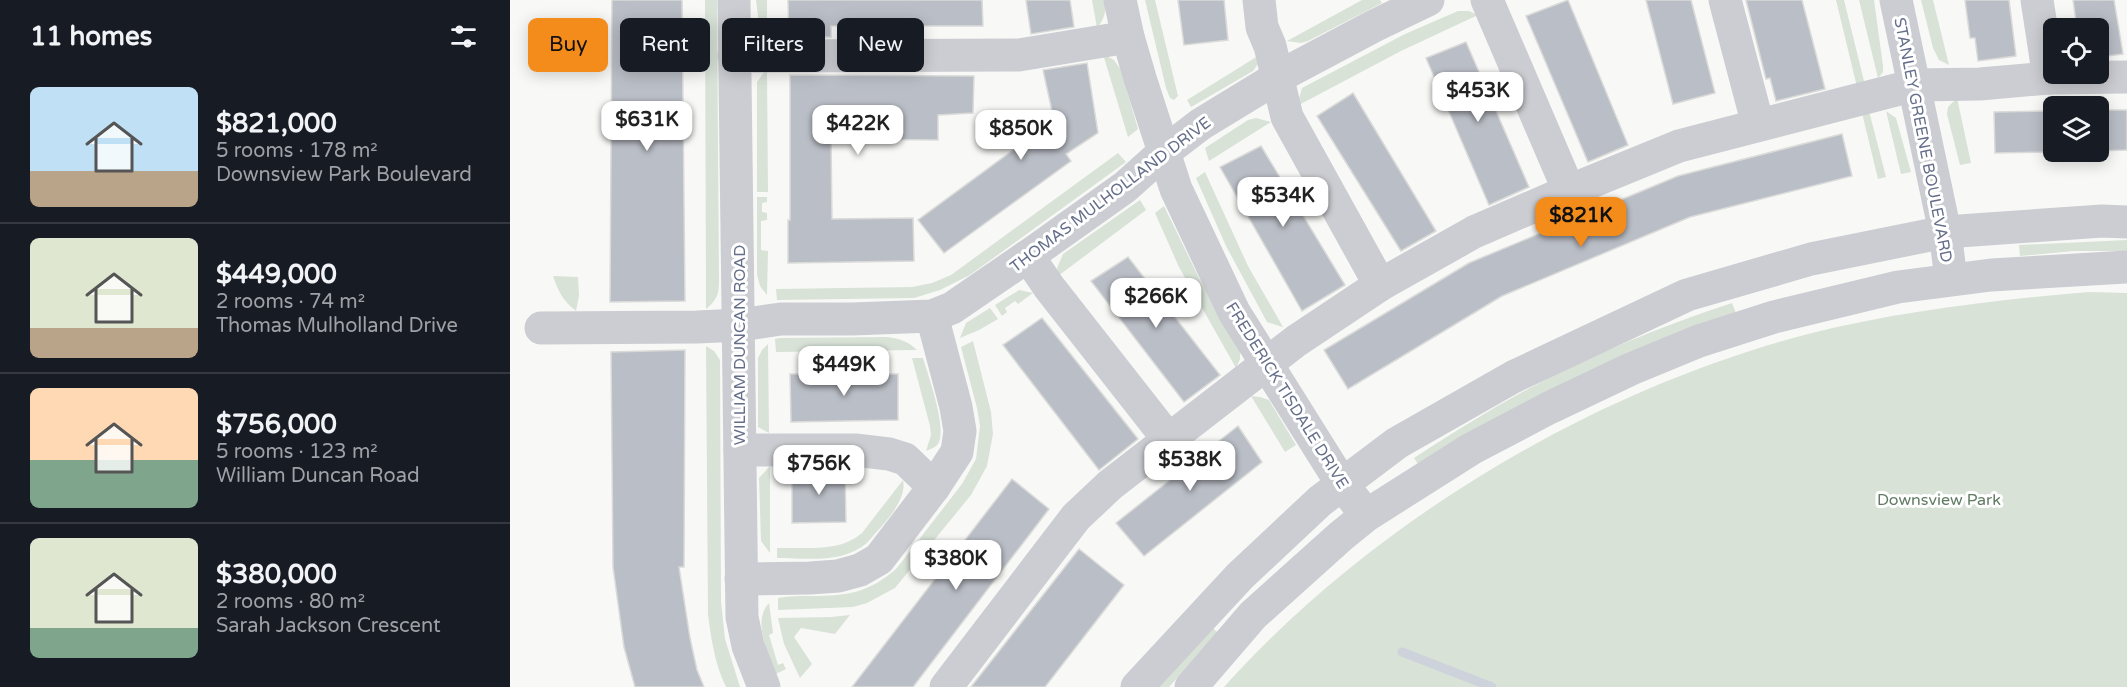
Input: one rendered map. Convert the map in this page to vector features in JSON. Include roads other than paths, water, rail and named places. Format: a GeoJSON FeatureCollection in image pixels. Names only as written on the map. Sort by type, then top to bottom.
{"type":"FeatureCollection","features":[{"type":"Feature","properties":{"kind":"street","name":"WILLIAM DUNCAN ROAD"},"geometry":{"type":"LineString","coordinates":[[734,0],[734,18]]}},
{"type":"Feature","properties":{"kind":"street","name":"FREDERICK TISDALE DRIVE"},"geometry":{"type":"LineString","coordinates":[[1120,0],[1128,38],[1163,153],[1179,196],[1234,312],[1342,484],[1367,515]]}},
{"type":"Feature","properties":{"kind":"street"},"geometry":{"type":"LineString","coordinates":[[1259,0],[1262,27],[1270,46],[1287,117],[1380,285]]}},
{"type":"Feature","properties":{"kind":"street","name":"THOMAS MULHOLLAND DRIVE"},"geometry":{"type":"LineString","coordinates":[[541,328],[697,327],[740,325],[781,319],[932,316],[952,308],[1125,187],[1192,130],[1278,77],[1428,0]]}},
{"type":"Feature","properties":{"kind":"street"},"geometry":{"type":"LineString","coordinates":[[1487,0],[1569,191]]}},
{"type":"Feature","properties":{"kind":"street"},"geometry":{"type":"LineString","coordinates":[[1725,0],[1758,125]]}},
{"type":"Feature","properties":{"kind":"street","name":"STANLEY GREENE BOULEVARD"},"geometry":{"type":"LineString","coordinates":[[1896,0],[1945,232],[1951,279]]}},
{"type":"Feature","properties":{"kind":"street"},"geometry":{"type":"LineString","coordinates":[[2037,0],[2043,39]]}},
{"type":"Feature","properties":{"kind":"street"},"geometry":{"type":"LineString","coordinates":[[825,56],[1019,55],[1128,38]]}},
{"type":"Feature","properties":{"kind":"street","name":"WILLIAM DUNCAN ROAD"},"geometry":{"type":"LineString","coordinates":[[734,72],[740,325],[742,617],[748,646],[764,687]]}},
{"type":"Feature","properties":{"kind":"street"},"geometry":{"type":"LineString","coordinates":[[2109,77],[2127,77]]}},
{"type":"Feature","properties":{"kind":"street"},"geometry":{"type":"LineString","coordinates":[[945,687],[1076,517],[1110,485],[1296,341],[1380,285],[1474,232],[1671,149],[1758,125],[1915,85],[1980,84],[2043,79]]}},
{"type":"Feature","properties":{"kind":"street"},"geometry":{"type":"LineString","coordinates":[[1137,687],[1240,576],[1320,501],[1397,443],[1513,377],[1687,295],[1811,259],[1945,232],[2102,221],[2127,222]]}},
{"type":"Feature","properties":{"kind":"street"},"geometry":{"type":"LineString","coordinates":[[1028,256],[1049,287],[1168,440]]}},
{"type":"Feature","properties":{"kind":"street"},"geometry":{"type":"LineString","coordinates":[[1191,687],[1253,615],[1367,515],[1471,449],[1580,393],[1699,341],[1774,316],[1878,291],[1990,275],[2127,267]]}},
{"type":"Feature","properties":{"kind":"street"},"geometry":{"type":"LineString","coordinates":[[741,579],[838,576],[860,570],[879,559],[934,487],[957,452],[960,431],[932,316]]}},
{"type":"Feature","properties":{"kind":"street"},"geometry":{"type":"LineString","coordinates":[[740,450],[855,450],[889,454],[905,459],[934,487]]}},
{"type":"Feature","properties":{"kind":"waterway"},"geometry":{"type":"LineString","coordinates":[[1402,652],[1492,687]]}},
{"type":"Feature","properties":{"kind":"park label","name":"Downsview Park"},"geometry":{"type":"Point","coordinates":[1939,499]}}]}
